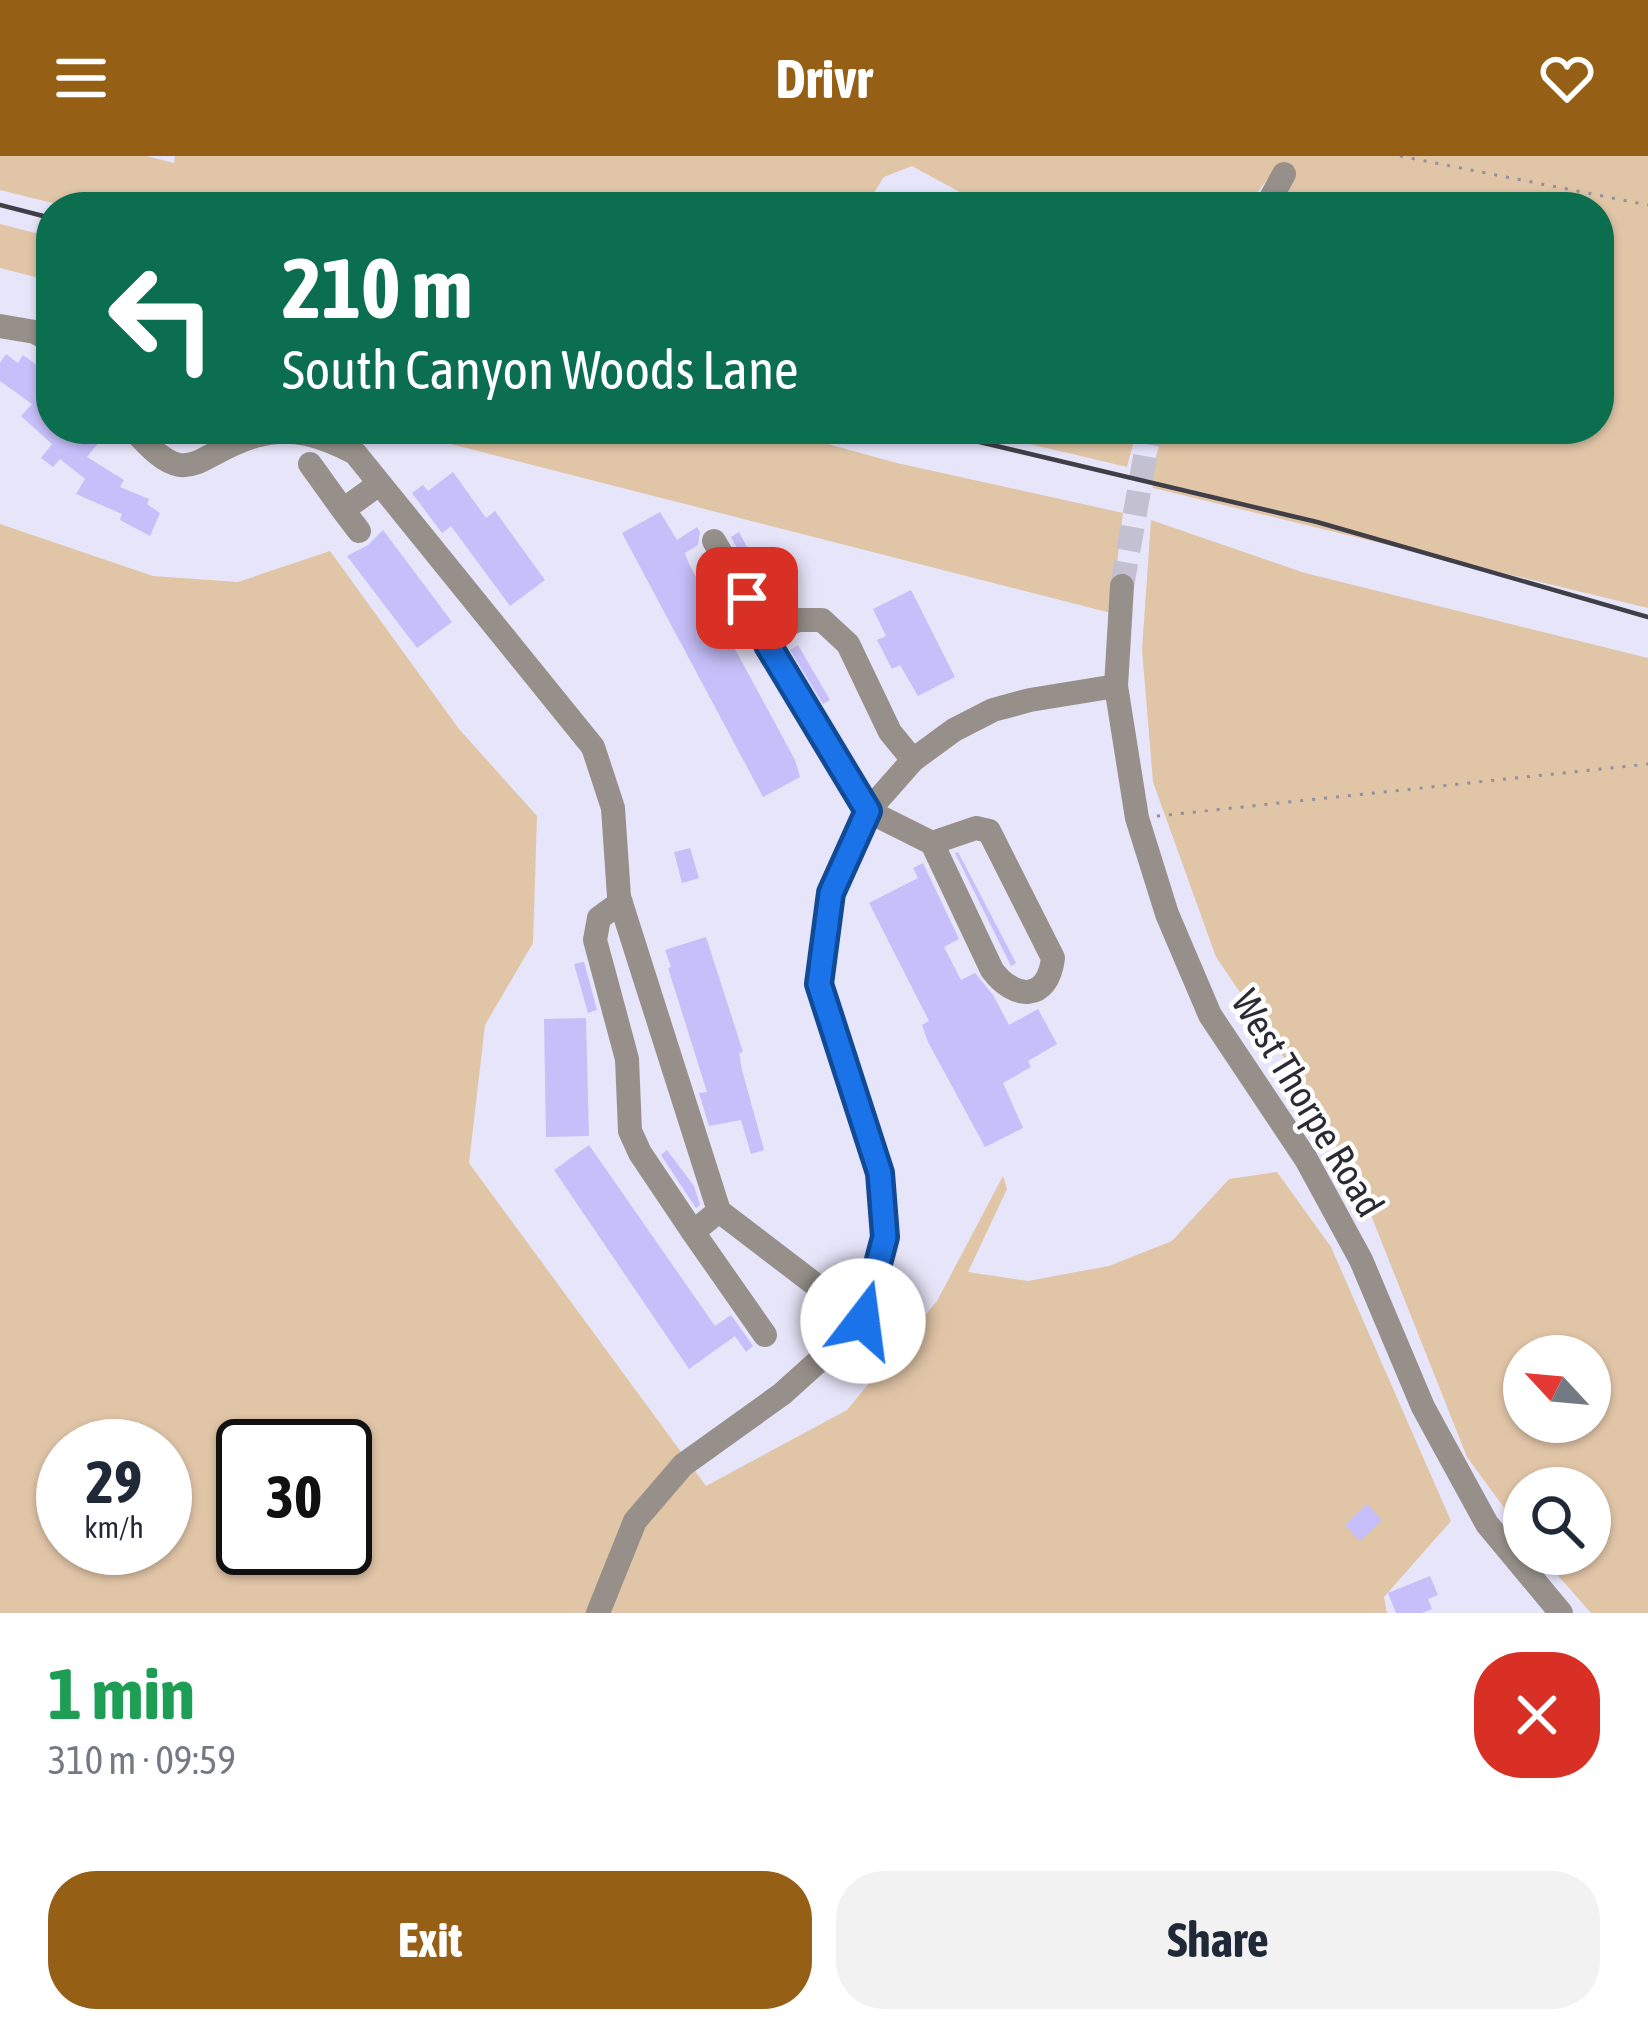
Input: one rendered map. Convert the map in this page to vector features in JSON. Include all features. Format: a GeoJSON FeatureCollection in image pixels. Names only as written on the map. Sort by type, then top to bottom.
{"type":"FeatureCollection","features":[{"type":"Feature","properties":{"kind":"street"},"geometry":{"type":"LineString","coordinates":[[1274,192],[1284,174]]}},
{"type":"Feature","properties":{"kind":"street"},"geometry":{"type":"LineString","coordinates":[[0,326],[36,332]]}},
{"type":"Feature","properties":{"kind":"street"},"geometry":{"type":"LineString","coordinates":[[146,444],[182,466],[238,444]]}},
{"type":"Feature","properties":{"kind":"street"},"geometry":{"type":"LineString","coordinates":[[333,444],[355,453],[592,747],[614,808],[621,902],[719,1210],[863,1321]]}},
{"type":"Feature","properties":{"kind":"street"},"geometry":{"type":"LineString","coordinates":[[310,464],[359,531]]}},
{"type":"Feature","properties":{"kind":"street"},"geometry":{"type":"LineString","coordinates":[[343,510],[379,484]]}},
{"type":"Feature","properties":{"kind":"street"},"geometry":{"type":"LineString","coordinates":[[714,541],[868,811],[932,843],[992,970],[1005,988],[1021,993],[1035,990],[1046,981],[1053,958],[989,831],[976,828],[932,843]]}},
{"type":"Feature","properties":{"kind":"street","name":"West Thorpe Road"},"geometry":{"type":"LineString","coordinates":[[1122,586],[1116,686],[1137,818],[1166,914],[1210,1016],[1306,1159],[1350,1240],[1423,1408],[1487,1524],[1561,1613]]}},
{"type":"Feature","properties":{"kind":"street"},"geometry":{"type":"LineString","coordinates":[[764,635],[798,620],[822,620],[848,644],[890,732],[913,760]]}},
{"type":"Feature","properties":{"kind":"street"},"geometry":{"type":"LineString","coordinates":[[598,1613],[635,1521],[682,1466],[782,1394],[863,1321],[885,1237],[880,1173],[819,984],[831,893],[868,811],[913,760],[954,730],[993,710],[1116,686]]}},
{"type":"Feature","properties":{"kind":"street"},"geometry":{"type":"LineString","coordinates":[[621,902],[595,928],[627,1059],[634,1143],[765,1335]]}},
{"type":"Feature","properties":{"kind":"street"},"geometry":{"type":"LineString","coordinates":[[613,1003],[649,991]]}},
{"type":"Feature","properties":{"kind":"street"},"geometry":{"type":"LineString","coordinates":[[693,1232],[719,1210]]}},
{"type":"Feature","properties":{"kind":"path"},"geometry":{"type":"LineString","coordinates":[[1400,156],[1582,192]]}},
{"type":"Feature","properties":{"kind":"path"},"geometry":{"type":"LineString","coordinates":[[1614,198],[1648,205]]}},
{"type":"Feature","properties":{"kind":"path"},"geometry":{"type":"LineString","coordinates":[[1137,818],[1648,764]]}},
{"type":"Feature","properties":{"kind":"shaded area"},"geometry":{"type":"Polygon","coordinates":[[[0,156],[146,156],[174,163],[175,156],[1648,156],[1648,608],[1153,488],[1151,477],[1159,444],[1614,444],[1614,192],[1287,192],[1294,176],[1274,171],[1258,192],[960,192],[912,166],[884,177],[874,192],[36,192],[36,199],[0,190],[0,156]]]}},
{"type":"Feature","properties":{"kind":"shaded area"},"geometry":{"type":"Polygon","coordinates":[[[0,224],[36,233],[36,277],[0,268],[0,224]]]}},
{"type":"Feature","properties":{"kind":"shaded area"},"geometry":{"type":"Polygon","coordinates":[[[451,444],[828,444],[1123,513],[1111,613],[451,444]]]}},
{"type":"Feature","properties":{"kind":"shaded area"},"geometry":{"type":"Polygon","coordinates":[[[1030,444],[1133,444],[1127,467],[1030,444]]]}},
{"type":"Feature","properties":{"kind":"shaded area"},"geometry":{"type":"Polygon","coordinates":[[[1151,520],[1305,573],[1648,658],[1648,1613],[1591,1613],[1558,1575],[1611,1575],[1611,1467],[1503,1467],[1503,1506],[1467,1457],[1359,1185],[1280,1051],[1216,957],[1153,782],[1142,650],[1151,520]]]}},
{"type":"Feature","properties":{"kind":"shaded area"},"geometry":{"type":"Polygon","coordinates":[[[0,524],[153,576],[238,582],[330,551],[459,729],[537,816],[533,943],[485,1025],[469,1163],[706,1486],[847,1410],[937,1301],[1003,1176],[1007,1189],[968,1272],[1028,1281],[1109,1266],[1172,1241],[1229,1179],[1277,1172],[1331,1247],[1451,1521],[1384,1597],[1387,1613],[0,1613],[0,524]]]}},
{"type":"Feature","properties":{"kind":"building"},"geometry":{"type":"Polygon","coordinates":[[[6,354],[18,363],[23,355],[36,364],[36,430],[21,416],[32,404],[0,381],[0,363],[6,354]]]}},
{"type":"Feature","properties":{"kind":"building"},"geometry":{"type":"Polygon","coordinates":[[[52,444],[97,444],[87,457],[124,480],[120,487],[149,499],[147,504],[160,513],[150,536],[120,520],[122,514],[76,494],[85,479],[60,459],[53,467],[41,458],[52,444]]]}},
{"type":"Feature","properties":{"kind":"building"},"geometry":{"type":"Polygon","coordinates":[[[453,472],[486,518],[495,511],[545,580],[510,606],[451,526],[442,533],[412,493],[423,485],[428,491],[453,472]]]}},
{"type":"Feature","properties":{"kind":"building"},"geometry":{"type":"Polygon","coordinates":[[[660,512],[677,540],[697,527],[700,532],[698,545],[685,553],[689,564],[795,760],[800,777],[763,797],[622,533],[660,512]]]}},
{"type":"Feature","properties":{"kind":"building"},"geometry":{"type":"Polygon","coordinates":[[[383,530],[452,622],[417,648],[347,556],[383,530]]]}},
{"type":"Feature","properties":{"kind":"building"},"geometry":{"type":"Polygon","coordinates":[[[739,532],[779,606],[771,610],[731,537],[739,532]]]}},
{"type":"Feature","properties":{"kind":"building"},"geometry":{"type":"Polygon","coordinates":[[[911,590],[955,677],[918,696],[900,665],[892,669],[877,640],[886,636],[873,609],[911,590]]]}},
{"type":"Feature","properties":{"kind":"building"},"geometry":{"type":"Polygon","coordinates":[[[798,645],[830,700],[823,704],[790,650],[798,645]]]}},
{"type":"Feature","properties":{"kind":"building"},"geometry":{"type":"Polygon","coordinates":[[[690,848],[699,878],[682,883],[674,852],[690,848]]]}},
{"type":"Feature","properties":{"kind":"building"},"geometry":{"type":"Polygon","coordinates":[[[955,853],[1016,963],[1011,966],[955,853]]]}},
{"type":"Feature","properties":{"kind":"building"},"geometry":{"type":"Polygon","coordinates":[[[923,863],[959,939],[944,947],[961,980],[975,973],[1009,1025],[1038,1009],[1057,1044],[1003,1083],[1023,1128],[985,1147],[928,1042],[922,1025],[929,1021],[869,903],[918,878],[913,868],[923,863]]]}},
{"type":"Feature","properties":{"kind":"building"},"geometry":{"type":"Polygon","coordinates":[[[706,937],[743,1052],[739,1053],[742,1070],[764,1150],[751,1154],[741,1120],[709,1126],[699,1093],[707,1092],[668,968],[665,950],[706,937]]]}},
{"type":"Feature","properties":{"kind":"building"},"geometry":{"type":"Polygon","coordinates":[[[584,962],[597,1010],[588,1013],[574,964],[584,962]]]}},
{"type":"Feature","properties":{"kind":"building"},"geometry":{"type":"Polygon","coordinates":[[[586,1018],[589,1136],[546,1137],[544,1019],[586,1018]]]}},
{"type":"Feature","properties":{"kind":"building"},"geometry":{"type":"Polygon","coordinates":[[[589,1145],[715,1326],[731,1315],[753,1346],[746,1352],[735,1336],[689,1369],[554,1170],[589,1145]]]}},
{"type":"Feature","properties":{"kind":"building"},"geometry":{"type":"Polygon","coordinates":[[[667,1150],[694,1186],[700,1205],[696,1208],[661,1155],[667,1150]]]}},
{"type":"Feature","properties":{"kind":"building"},"geometry":{"type":"Polygon","coordinates":[[[1367,1504],[1382,1520],[1360,1541],[1345,1525],[1367,1504]]]}},
{"type":"Feature","properties":{"kind":"building"},"geometry":{"type":"Polygon","coordinates":[[[1430,1576],[1438,1595],[1428,1599],[1432,1609],[1396,1613],[1388,1593],[1430,1576]]]}},
{"type":"Feature","properties":{"kind":"tunnel"},"geometry":{"type":"LineString","coordinates":[[1122,586],[1147,444]]}},
{"type":"Feature","properties":{"kind":"railway"},"geometry":{"type":"LineString","coordinates":[[0,205],[36,214]]}},
{"type":"Feature","properties":{"kind":"railway"},"geometry":{"type":"LineString","coordinates":[[988,444],[1317,522],[1648,617]]}},
{"type":"Feature","properties":{"kind":"route"},"geometry":{"type":"LineString","coordinates":[[747,598],[768,645],[868,811],[831,893],[819,984],[880,1173],[885,1237],[863,1321]]}}]}
